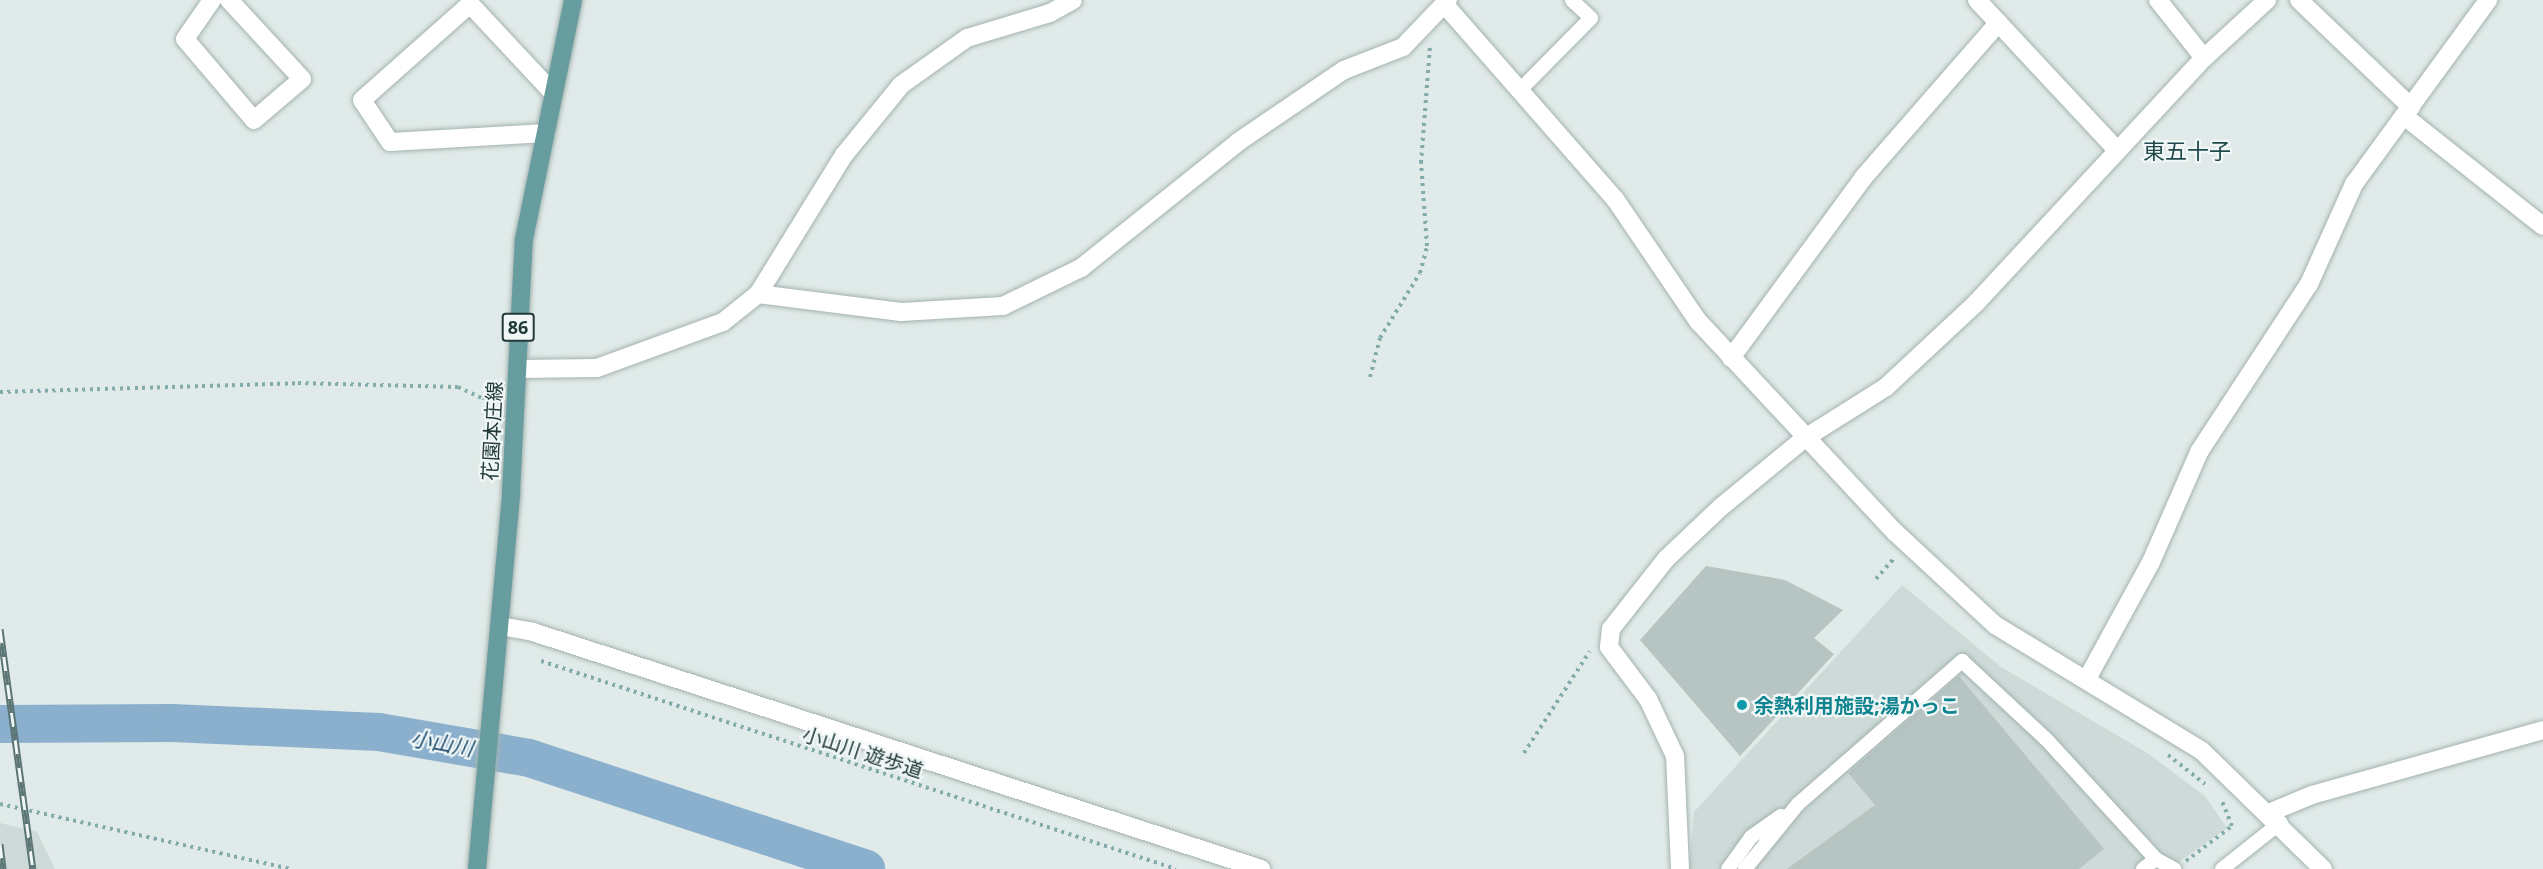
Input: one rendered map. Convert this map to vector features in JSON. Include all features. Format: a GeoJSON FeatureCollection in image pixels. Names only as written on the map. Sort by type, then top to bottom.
{"type":"FeatureCollection","features":[{"type":"Feature","properties":{"kind":"main road","name":"花園本庄線"},"geometry":{"type":"LineString","coordinates":[[477,869],[500,626],[519,369],[524,239],[573,0]]}},
{"type":"Feature","properties":{"kind":"street"},"geometry":{"type":"LineString","coordinates":[[212,0],[185,39],[254,120],[302,79],[229,0]]}},
{"type":"Feature","properties":{"kind":"street"},"geometry":{"type":"LineString","coordinates":[[519,369],[597,368],[723,322],[758,294],[844,155],[901,85],[967,38],[1050,13],[1073,0]]}},
{"type":"Feature","properties":{"kind":"street"},"geometry":{"type":"LineString","coordinates":[[1977,0],[2117,150]]}},
{"type":"Feature","properties":{"kind":"street"},"geometry":{"type":"LineString","coordinates":[[2158,0],[2204,58]]}},
{"type":"Feature","properties":{"kind":"street"},"geometry":{"type":"LineString","coordinates":[[1680,869],[1675,756],[1662,722],[1606,636],[1673,551],[1805,438],[1886,387],[2005,274],[2204,58],[2267,0]]}},
{"type":"Feature","properties":{"kind":"street"},"geometry":{"type":"LineString","coordinates":[[2299,0],[2408,111],[2543,226]]}},
{"type":"Feature","properties":{"kind":"street"},"geometry":{"type":"LineString","coordinates":[[2088,677],[2151,562],[2199,452],[2304,293],[2354,184],[2488,0]]}},
{"type":"Feature","properties":{"kind":"street"},"geometry":{"type":"LineString","coordinates":[[758,294],[901,312],[1003,306],[1081,268],[1238,142],[1344,70],[1403,46],[1447,3],[1615,199],[1680,297],[1731,358],[1805,438],[1995,626],[2088,677],[2202,751],[2276,817],[2323,869]]}},
{"type":"Feature","properties":{"kind":"street"},"geometry":{"type":"LineString","coordinates":[[546,133],[390,142],[362,100],[470,4],[553,93]]}},
{"type":"Feature","properties":{"kind":"street"},"geometry":{"type":"LineString","coordinates":[[1731,358],[1863,178],[1998,22]]}},
{"type":"Feature","properties":{"kind":"street"},"geometry":{"type":"LineString","coordinates":[[500,626],[533,632],[1261,869]]}},
{"type":"Feature","properties":{"kind":"street"},"geometry":{"type":"LineString","coordinates":[[2276,817],[2312,795],[2543,730]]}},
{"type":"Feature","properties":{"kind":"lane"},"geometry":{"type":"LineString","coordinates":[[1522,88],[1591,18],[1572,0]]}},
{"type":"Feature","properties":{"kind":"lane"},"geometry":{"type":"LineString","coordinates":[[1728,869],[1750,837],[1798,804],[1962,662],[2046,739],[2156,859],[2174,869]]}},
{"type":"Feature","properties":{"kind":"lane"},"geometry":{"type":"LineString","coordinates":[[1745,869],[1798,804]]}},
{"type":"Feature","properties":{"kind":"lane"},"geometry":{"type":"LineString","coordinates":[[2222,869],[2276,817]]}},
{"type":"Feature","properties":{"kind":"lane"},"geometry":{"type":"LineString","coordinates":[[2143,869],[2156,859]]}},
{"type":"Feature","properties":{"kind":"path"},"geometry":{"type":"LineString","coordinates":[[1370,377],[1380,338],[1420,273],[1427,246],[1421,163],[1432,19]]}},
{"type":"Feature","properties":{"kind":"path"},"geometry":{"type":"LineString","coordinates":[[0,392],[298,383],[458,387],[482,398],[517,396]]}},
{"type":"Feature","properties":{"kind":"path"},"geometry":{"type":"LineString","coordinates":[[1876,579],[1893,558],[1902,559]]}},
{"type":"Feature","properties":{"kind":"path"},"geometry":{"type":"LineString","coordinates":[[1524,753],[1575,670],[1606,636]]}},
{"type":"Feature","properties":{"kind":"path","name":"小山川 遊歩道"},"geometry":{"type":"LineString","coordinates":[[541,661],[1176,869]]}},
{"type":"Feature","properties":{"kind":"path"},"geometry":{"type":"LineString","coordinates":[[2158,747],[2213,790],[2232,817],[2230,830],[2186,861],[2189,867]]}},
{"type":"Feature","properties":{"kind":"path"},"geometry":{"type":"LineString","coordinates":[[0,804],[290,869]]}},
{"type":"Feature","properties":{"kind":"shaded area"},"geometry":{"type":"Polygon","coordinates":[[[1902,585],[2001,667],[2149,754],[2205,796],[2227,828],[2169,869],[1689,869],[1694,812],[1902,585]]]}},
{"type":"Feature","properties":{"kind":"shaded area"},"geometry":{"type":"Polygon","coordinates":[[[0,823],[37,832],[55,869],[0,869],[0,823]]]}},
{"type":"Feature","properties":{"kind":"building","name":"余熱利用施設;湯かっこ"},"geometry":{"type":"Polygon","coordinates":[[[1706,566],[1785,580],[1843,610],[1814,638],[1834,654],[1740,756],[1640,640],[1706,566]]]}},
{"type":"Feature","properties":{"kind":"building"},"geometry":{"type":"Polygon","coordinates":[[[1959,676],[2104,849],[2079,869],[1787,869],[1875,805],[1848,773],[1959,676]]]}},
{"type":"Feature","properties":{"kind":"waterway","name":"小山川"},"geometry":{"type":"LineString","coordinates":[[0,724],[172,723],[379,732],[529,758],[866,869]]}},
{"type":"Feature","properties":{"kind":"railway"},"geometry":{"type":"LineString","coordinates":[[0,629],[33,869]]}},
{"type":"Feature","properties":{"kind":"railway"},"geometry":{"type":"LineString","coordinates":[[0,844],[3,869]]}},
{"type":"Feature","properties":{"kind":"place","name":"余熱利用施設;湯かっこ"},"geometry":{"type":"Point","coordinates":[1742,705]}},
{"type":"Feature","properties":{"kind":"district","name":"東五十子"},"geometry":{"type":"Point","coordinates":[2187,151]}}]}
